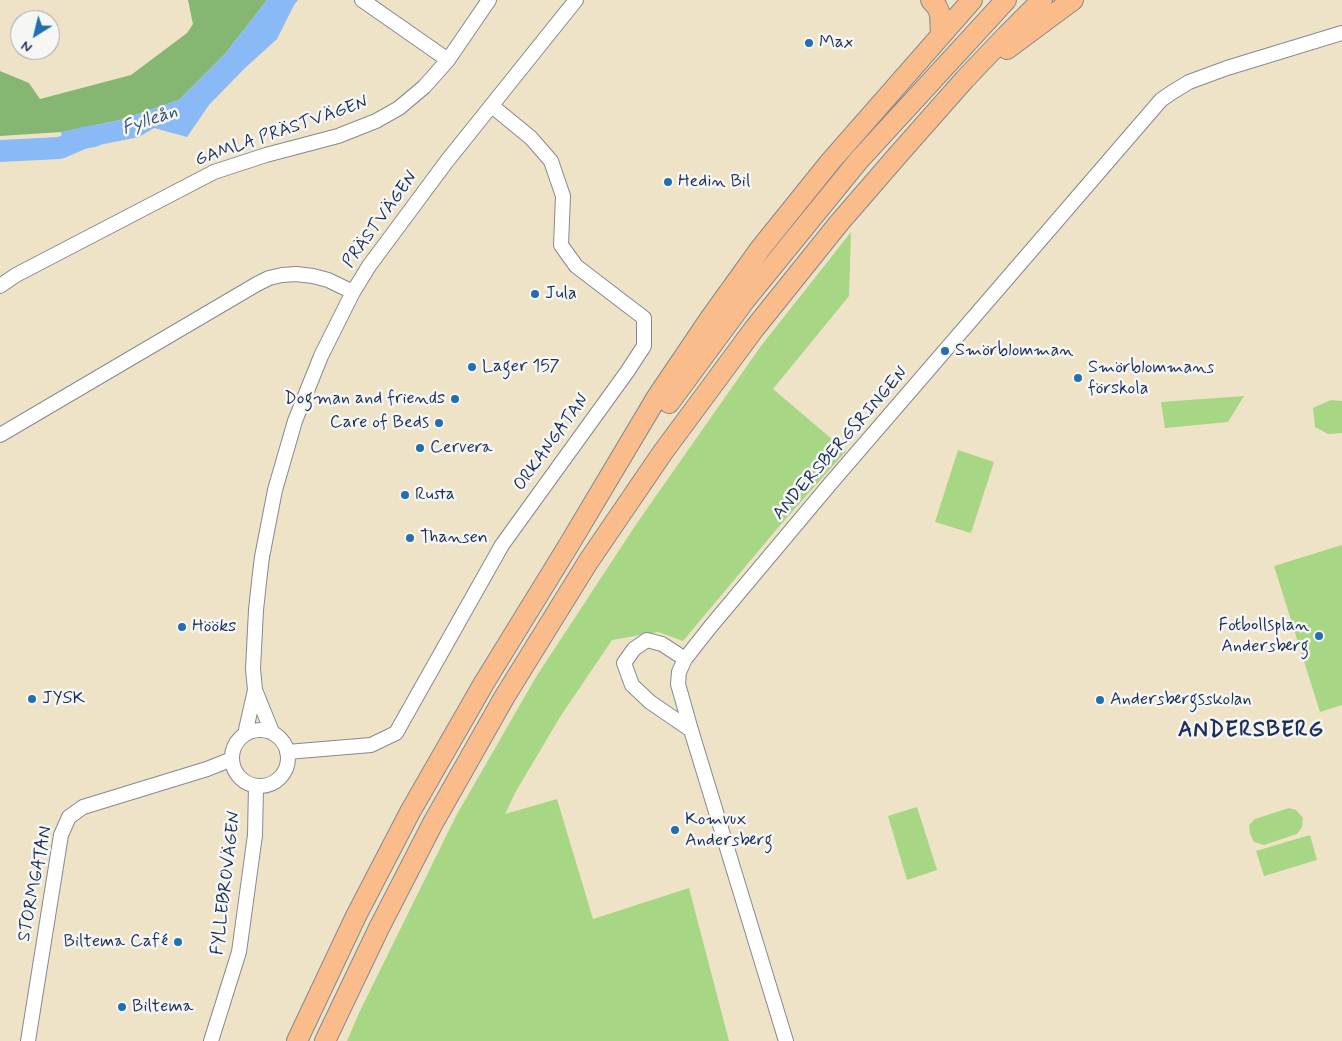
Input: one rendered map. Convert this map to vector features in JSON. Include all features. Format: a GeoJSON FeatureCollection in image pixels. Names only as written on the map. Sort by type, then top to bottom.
{"type":"FeatureCollection","features":[{"type":"Feature","properties":{"kind":"highway"},"geometry":{"type":"LineString","coordinates":[[931,0],[940,14],[941,35]]}},
{"type":"Feature","properties":{"kind":"highway"},"geometry":{"type":"LineString","coordinates":[[297,1041],[356,916],[410,812],[484,683],[657,397],[709,320],[760,250],[814,183],[972,0]]}},
{"type":"Feature","properties":{"kind":"highway"},"geometry":{"type":"LineString","coordinates":[[567,548],[642,439],[745,300],[859,160],[1006,0]]}},
{"type":"Feature","properties":{"kind":"highway"},"geometry":{"type":"LineString","coordinates":[[325,1041],[379,928],[433,823],[505,696],[588,562],[663,452],[754,329],[839,223],[965,79],[1042,0]]}},
{"type":"Feature","properties":{"kind":"highway"},"geometry":{"type":"LineString","coordinates":[[965,79],[1073,0]]}},
{"type":"Feature","properties":{"kind":"street"},"geometry":{"type":"LineString","coordinates":[[362,0],[448,60]]}},
{"type":"Feature","properties":{"kind":"street","name":"GAMLA PRÄSTVÄGEN"},"geometry":{"type":"LineString","coordinates":[[0,286],[16,275],[214,172],[266,154],[338,136],[376,121],[399,108],[424,87],[448,60],[488,0]]}},
{"type":"Feature","properties":{"kind":"street","name":"PRÄSTVÄGEN"},"geometry":{"type":"LineString","coordinates":[[0,436],[269,278],[296,274],[313,276],[328,280],[353,292],[369,266],[436,176],[576,0]]}},
{"type":"Feature","properties":{"kind":"street","name":"ANDERSBERGSRINGEN"},"geometry":{"type":"LineString","coordinates":[[786,1041],[678,684],[679,672],[684,659],[830,484],[1161,100],[1189,82],[1227,68],[1342,33]]}},
{"type":"Feature","properties":{"kind":"street","name":"ORKANGATAN"},"geometry":{"type":"LineString","coordinates":[[287,752],[371,745],[396,733],[502,545],[644,346],[644,318],[576,266],[561,246],[563,196],[551,161],[531,138],[492,106]]}},
{"type":"Feature","properties":{"kind":"street"},"geometry":{"type":"LineString","coordinates":[[255,690],[244,734],[235,745],[232,759],[234,770],[241,779],[250,785],[262,786],[272,784],[280,777],[288,763],[287,752],[282,740],[272,732],[255,690],[253,669],[256,610],[262,557],[275,490],[295,421],[321,356],[353,292]]}},
{"type":"Feature","properties":{"kind":"street"},"geometry":{"type":"LineString","coordinates":[[684,659],[662,644],[647,640],[634,649],[624,663],[632,685],[650,702],[691,730]]}},
{"type":"Feature","properties":{"kind":"street"},"geometry":{"type":"LineString","coordinates":[[244,734],[258,730],[272,732]]}},
{"type":"Feature","properties":{"kind":"street","name":"STORMGATAN"},"geometry":{"type":"LineString","coordinates":[[28,1041],[61,835],[70,817],[82,807],[207,769],[232,759]]}},
{"type":"Feature","properties":{"kind":"street","name":"FYLLEBROVÄGEN"},"geometry":{"type":"LineString","coordinates":[[211,1041],[239,952],[256,835],[256,786]]}},
{"type":"Feature","properties":{"kind":"green space"},"geometry":{"type":"Polygon","coordinates":[[[188,0],[267,0],[225,54],[179,100],[120,120],[62,132],[0,136],[0,71],[29,83],[40,99],[131,75],[187,33],[193,24],[188,0]]]}},
{"type":"Feature","properties":{"kind":"green space"},"geometry":{"type":"Polygon","coordinates":[[[851,232],[849,296],[773,389],[846,451],[776,530],[683,641],[658,632],[612,640],[560,717],[515,793],[505,814],[557,799],[593,919],[689,888],[729,1041],[347,1041],[456,816],[536,677],[637,523],[761,346],[851,232]]]}},
{"type":"Feature","properties":{"kind":"green space"},"geometry":{"type":"Polygon","coordinates":[[[1244,396],[1228,422],[1165,428],[1161,402],[1244,396]]]}},
{"type":"Feature","properties":{"kind":"green space"},"geometry":{"type":"Polygon","coordinates":[[[1331,400],[1342,401],[1342,433],[1328,434],[1315,427],[1313,408],[1331,400]]]}},
{"type":"Feature","properties":{"kind":"green space"},"geometry":{"type":"Polygon","coordinates":[[[958,450],[994,462],[971,533],[935,522],[958,450]]]}},
{"type":"Feature","properties":{"kind":"green space","name":"Fotbollsplan Andersberg"},"geometry":{"type":"Polygon","coordinates":[[[1342,545],[1342,705],[1320,712],[1274,566],[1342,545]]]}},
{"type":"Feature","properties":{"kind":"green space"},"geometry":{"type":"Polygon","coordinates":[[[917,807],[937,870],[907,880],[888,816],[917,807]]]}},
{"type":"Feature","properties":{"kind":"green space"},"geometry":{"type":"Polygon","coordinates":[[[1289,808],[1296,810],[1303,818],[1302,827],[1297,834],[1264,845],[1254,842],[1250,834],[1249,825],[1255,819],[1289,808]]]}},
{"type":"Feature","properties":{"kind":"green space"},"geometry":{"type":"Polygon","coordinates":[[[1310,835],[1317,860],[1264,876],[1256,851],[1310,835]]]}},
{"type":"Feature","properties":{"kind":"water"},"geometry":{"type":"Polygon","coordinates":[[[267,0],[298,0],[277,39],[209,105],[187,137],[154,128],[139,137],[84,148],[67,156],[61,132],[120,120],[179,100],[225,54],[267,0]]]}},
{"type":"Feature","properties":{"kind":"waterway","name":"Fylleån"},"geometry":{"type":"LineString","coordinates":[[0,151],[60,148],[83,138],[94,136]]}},
{"type":"Feature","properties":{"kind":"place","name":"Max"},"geometry":{"type":"Point","coordinates":[809,43]}},
{"type":"Feature","properties":{"kind":"place","name":"Hedin Bil"},"geometry":{"type":"Point","coordinates":[668,182]}},
{"type":"Feature","properties":{"kind":"place","name":"Jula"},"geometry":{"type":"Point","coordinates":[535,294]}},
{"type":"Feature","properties":{"kind":"place","name":"Smörblomman"},"geometry":{"type":"Point","coordinates":[945,351]}},
{"type":"Feature","properties":{"kind":"place","name":"Lager 157"},"geometry":{"type":"Point","coordinates":[472,367]}},
{"type":"Feature","properties":{"kind":"place","name":"Smörblommans förskola"},"geometry":{"type":"Point","coordinates":[1078,378]}},
{"type":"Feature","properties":{"kind":"place","name":"Dogman and friends"},"geometry":{"type":"Point","coordinates":[455,399]}},
{"type":"Feature","properties":{"kind":"place","name":"Care of Beds"},"geometry":{"type":"Point","coordinates":[439,423]}},
{"type":"Feature","properties":{"kind":"place","name":"Cervera"},"geometry":{"type":"Point","coordinates":[420,448]}},
{"type":"Feature","properties":{"kind":"place","name":"Rusta"},"geometry":{"type":"Point","coordinates":[405,495]}},
{"type":"Feature","properties":{"kind":"place","name":"Thansen"},"geometry":{"type":"Point","coordinates":[410,538]}},
{"type":"Feature","properties":{"kind":"place","name":"Hööks"},"geometry":{"type":"Point","coordinates":[182,627]}},
{"type":"Feature","properties":{"kind":"place","name":"Fotbollsplan Andersberg"},"geometry":{"type":"Point","coordinates":[1319,636]}},
{"type":"Feature","properties":{"kind":"place","name":"JYSK"},"geometry":{"type":"Point","coordinates":[32,699]}},
{"type":"Feature","properties":{"kind":"place","name":"Andersbergsskolan"},"geometry":{"type":"Point","coordinates":[1100,700]}},
{"type":"Feature","properties":{"kind":"place","name":"Komvux Andersberg"},"geometry":{"type":"Point","coordinates":[675,830]}},
{"type":"Feature","properties":{"kind":"place","name":"Biltema Café"},"geometry":{"type":"Point","coordinates":[178,942]}},
{"type":"Feature","properties":{"kind":"place","name":"Biltema"},"geometry":{"type":"Point","coordinates":[122,1007]}},
{"type":"Feature","properties":{"kind":"district","name":"ANDERSBERG"},"geometry":{"type":"Point","coordinates":[1251,731]}}]}
